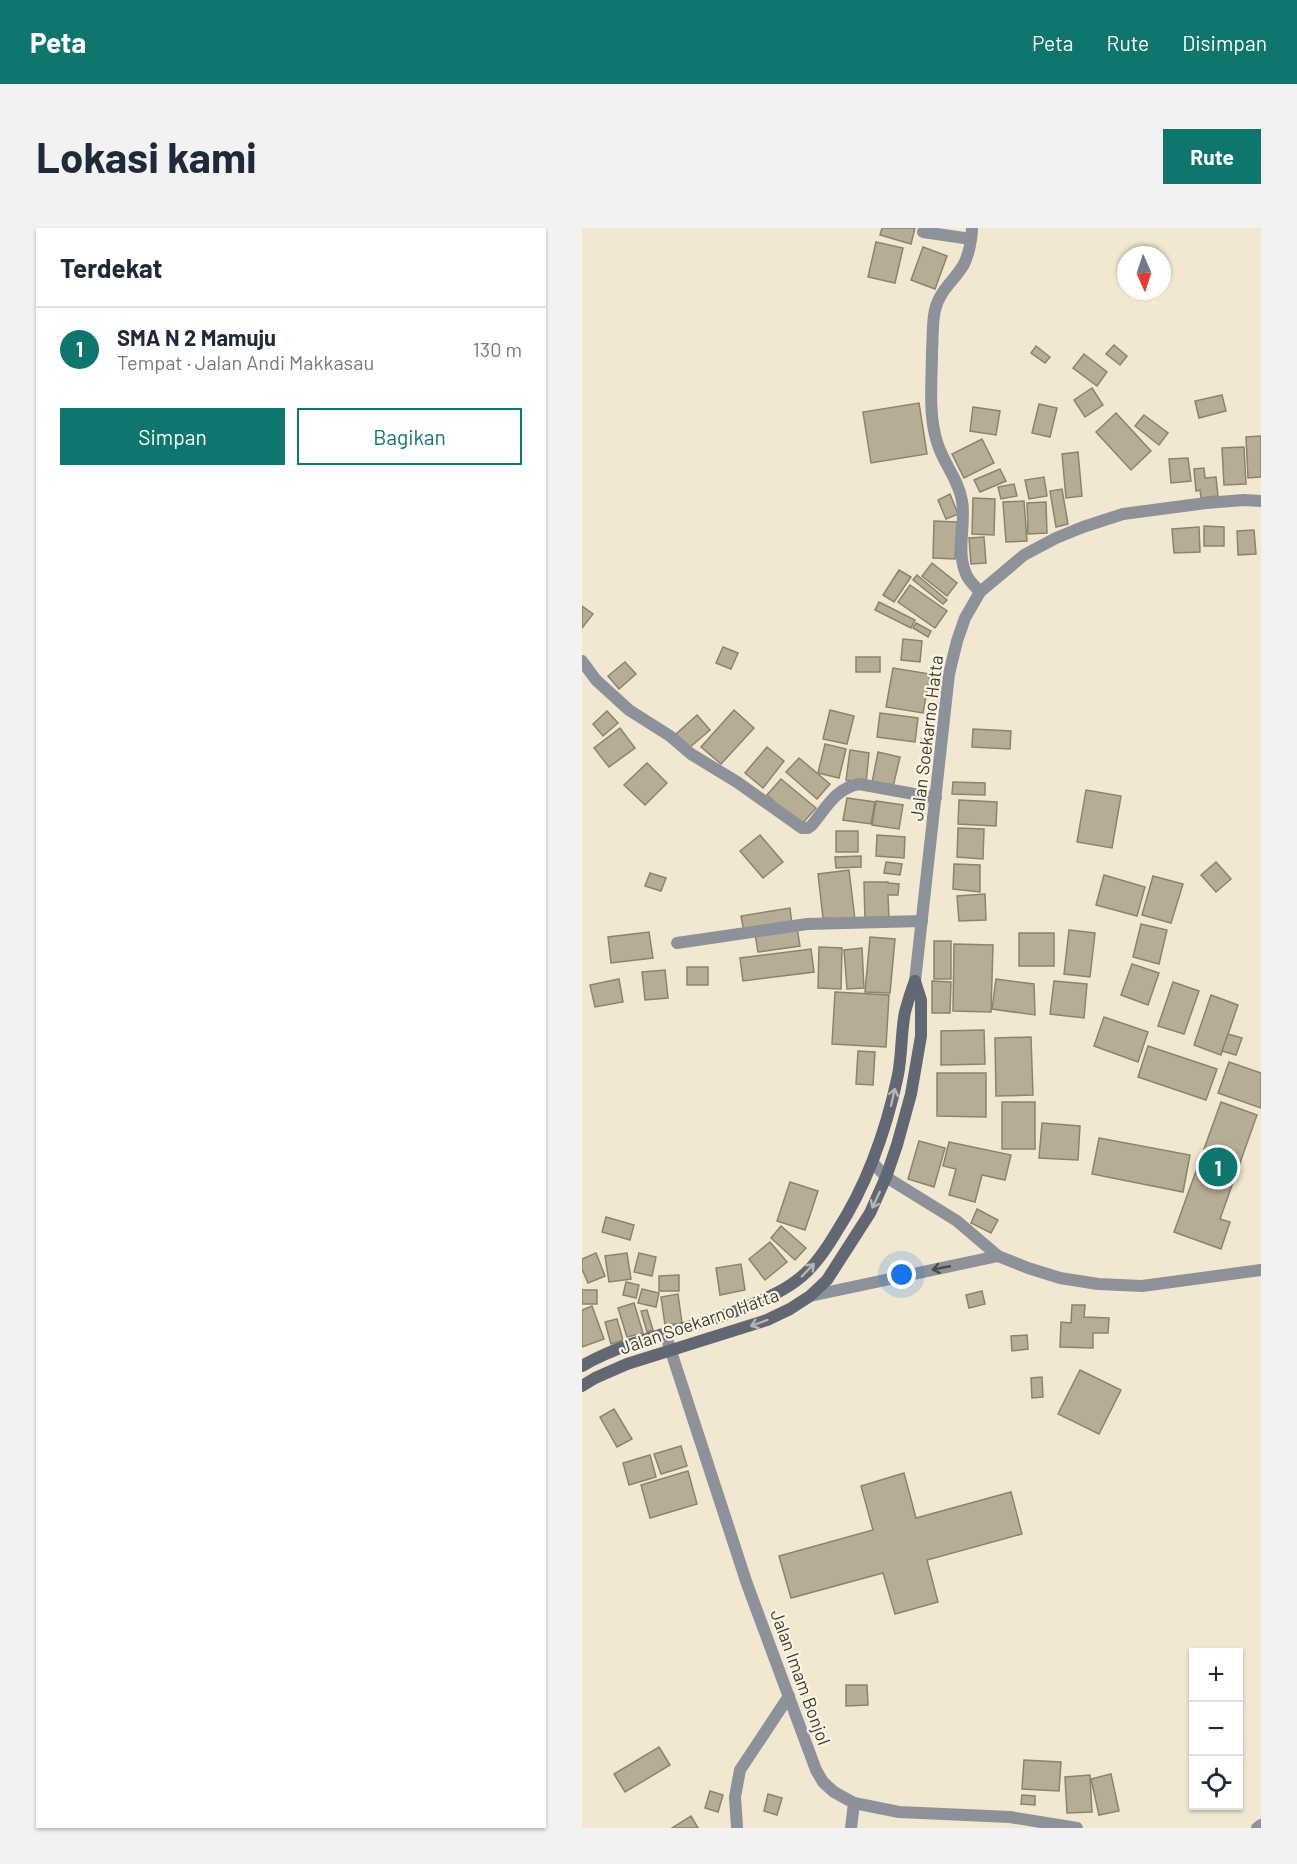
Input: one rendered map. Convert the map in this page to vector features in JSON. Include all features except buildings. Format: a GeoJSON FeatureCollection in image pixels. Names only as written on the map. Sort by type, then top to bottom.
{"type":"FeatureCollection","features":[{"type":"Feature","properties":{"kind":"main road","name":"Jalan Soekarno Hatta"},"geometry":{"type":"LineString","coordinates":[[582,1366],[619,1347],[751,1305],[781,1291],[799,1279],[812,1266],[846,1217],[873,1163],[892,1101],[905,1014],[915,981]]}},
{"type":"Feature","properties":{"kind":"main road","name":"Jalan Soekarno Hatta"},"geometry":{"type":"LineString","coordinates":[[582,1386],[627,1364],[767,1320],[810,1296],[827,1280],[870,1213],[897,1145],[916,1066],[922,1015],[921,999],[915,981]]}},
{"type":"Feature","properties":{"kind":"street"},"geometry":{"type":"LineString","coordinates":[[923,232],[971,234],[965,262],[942,294],[933,319],[932,415],[936,440],[963,502],[962,541],[966,576],[980,592]]}},
{"type":"Feature","properties":{"kind":"street","name":"Jalan Soekarno Hatta"},"geometry":{"type":"LineString","coordinates":[[915,981],[950,674],[965,618],[980,592],[1024,555],[1056,538],[1103,520],[1123,514],[1206,503],[1261,501]]}},
{"type":"Feature","properties":{"kind":"street"},"geometry":{"type":"LineString","coordinates":[[582,661],[596,680],[629,710],[802,828],[812,825],[834,797],[842,789],[851,785],[859,784],[936,798]]}},
{"type":"Feature","properties":{"kind":"street"},"geometry":{"type":"LineString","coordinates":[[677,943],[807,924],[922,921]]}},
{"type":"Feature","properties":{"kind":"street"},"geometry":{"type":"LineString","coordinates":[[873,1163],[886,1177],[957,1221],[998,1256],[1060,1278],[1098,1284],[1142,1286],[1261,1270]]}},
{"type":"Feature","properties":{"kind":"street"},"geometry":{"type":"LineString","coordinates":[[810,1296],[998,1256]]}},
{"type":"Feature","properties":{"kind":"street","name":"Jalan Imam Bonjol"},"geometry":{"type":"LineString","coordinates":[[666,1333],[747,1584],[816,1770],[823,1782],[834,1792],[854,1803],[899,1812],[1010,1817],[1077,1828]]}},
{"type":"Feature","properties":{"kind":"street"},"geometry":{"type":"LineString","coordinates":[[737,1827],[735,1797],[740,1770],[789,1696]]}},
{"type":"Feature","properties":{"kind":"street"},"geometry":{"type":"LineString","coordinates":[[851,1828],[854,1803]]}},
{"type":"Feature","properties":{"kind":"street"},"geometry":{"type":"LineString","coordinates":[[1257,1828],[1261,1825]]}},
{"type":"Feature","properties":{"kind":"place","name":"SMA N 2 Mamuju"},"geometry":{"type":"Point","coordinates":[1218,1167]}}]}
